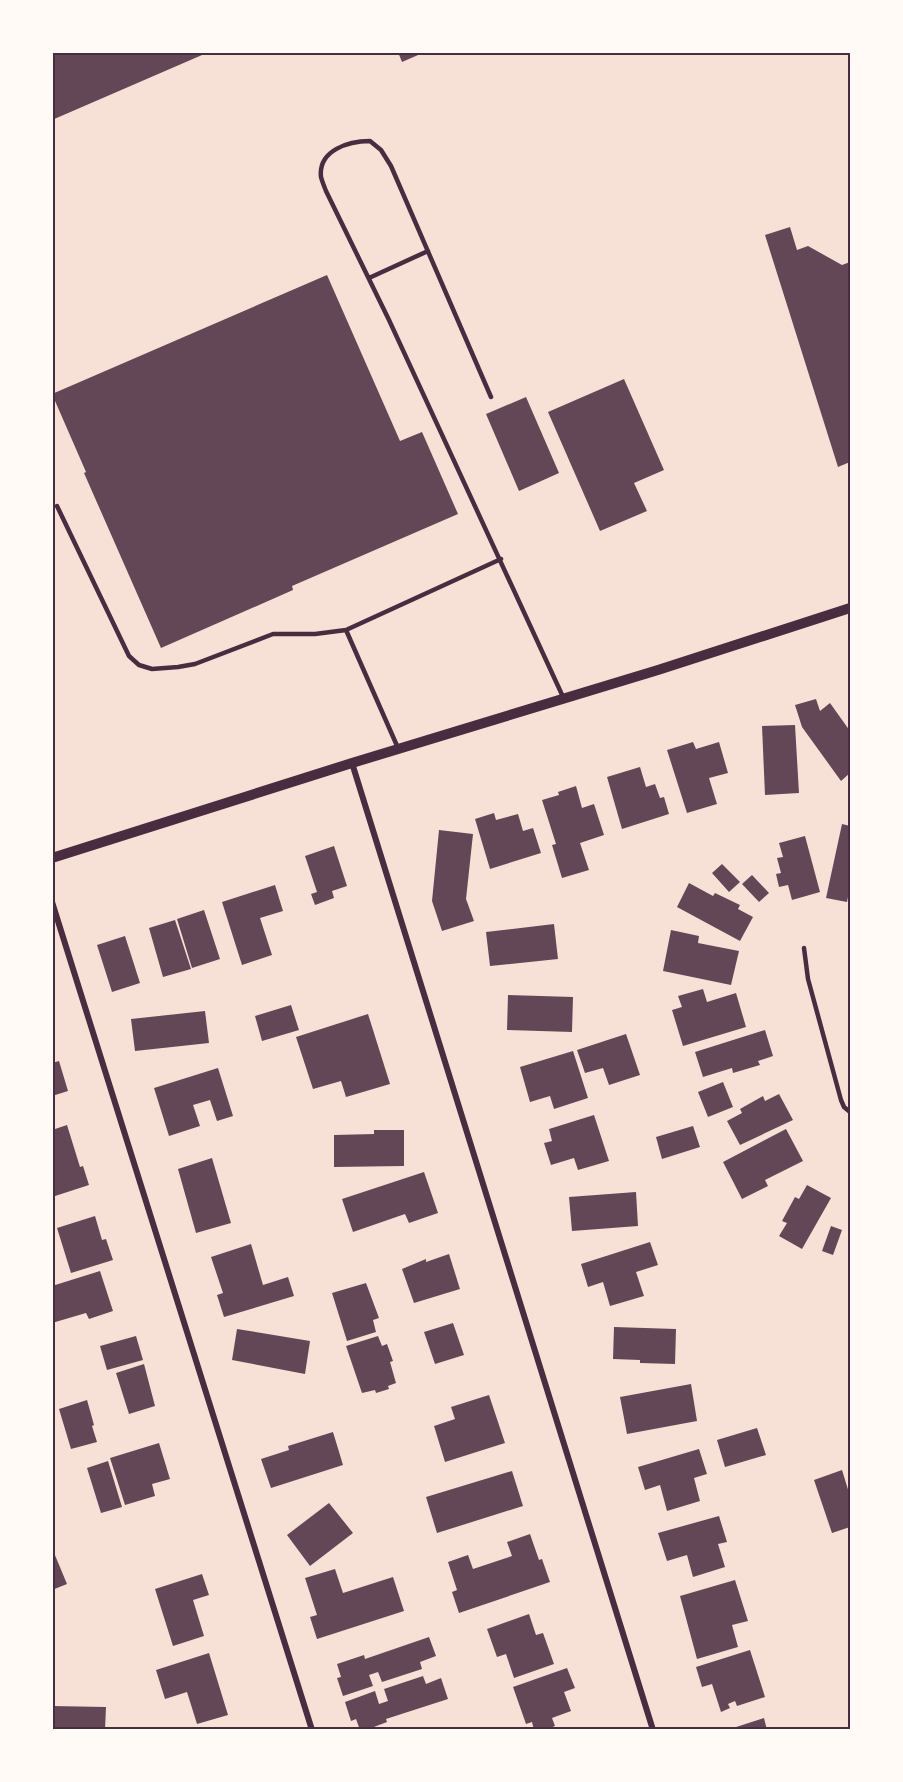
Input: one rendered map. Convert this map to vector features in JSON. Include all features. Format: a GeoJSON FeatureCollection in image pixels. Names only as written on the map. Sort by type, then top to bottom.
{"type":"FeatureCollection","features":[{"type":"Feature","properties":{"kind":"street"},"geometry":{"type":"LineString","coordinates":[[52,858],[850,608]]}},
{"type":"Feature","properties":{"kind":"street"},"geometry":{"type":"LineString","coordinates":[[352,763],[653,1730]]}},
{"type":"Feature","properties":{"kind":"street"},"geometry":{"type":"LineString","coordinates":[[52,902],[312,1730]]}},
{"type":"Feature","properties":{"kind":"lane"},"geometry":{"type":"LineString","coordinates":[[491,397],[391,166],[381,150],[370,141],[355,141],[333,150],[323,160],[321,176],[326,191],[501,559],[564,699]]}},
{"type":"Feature","properties":{"kind":"lane"},"geometry":{"type":"LineString","coordinates":[[369,278],[428,252]]}},
{"type":"Feature","properties":{"kind":"lane"},"geometry":{"type":"LineString","coordinates":[[57,506],[129,656],[139,664],[152,669],[195,664],[273,634],[315,634],[346,630],[501,559]]}},
{"type":"Feature","properties":{"kind":"lane"},"geometry":{"type":"LineString","coordinates":[[346,630],[398,748]]}},
{"type":"Feature","properties":{"kind":"lane"},"geometry":{"type":"LineString","coordinates":[[804,948],[808,979],[840,1098],[850,1112]]}},
{"type":"Feature","properties":{"kind":"building"},"geometry":{"type":"Polygon","coordinates":[[[52,52],[209,52],[52,120],[52,52]]]}},
{"type":"Feature","properties":{"kind":"building"},"geometry":{"type":"Polygon","coordinates":[[[398,52],[425,52],[402,62],[398,52]]]}},
{"type":"Feature","properties":{"kind":"building"},"geometry":{"type":"Polygon","coordinates":[[[790,227],[797,250],[808,246],[842,265],[850,262],[850,462],[838,467],[765,235],[790,227]]]}},
{"type":"Feature","properties":{"kind":"building"},"geometry":{"type":"Polygon","coordinates":[[[327,275],[400,441],[422,432],[458,514],[292,586],[293,590],[161,648],[52,394],[327,275]]]}},
{"type":"Feature","properties":{"kind":"building"},"geometry":{"type":"Polygon","coordinates":[[[624,379],[664,470],[634,483],[647,511],[600,531],[548,412],[624,379]]]}},
{"type":"Feature","properties":{"kind":"building"},"geometry":{"type":"Polygon","coordinates":[[[526,397],[559,473],[519,491],[486,414],[526,397]]]}},
{"type":"Feature","properties":{"kind":"building"},"geometry":{"type":"Polygon","coordinates":[[[816,699],[820,711],[830,703],[850,731],[850,773],[841,781],[802,727],[795,705],[816,699]]]}},
{"type":"Feature","properties":{"kind":"building"},"geometry":{"type":"Polygon","coordinates":[[[795,725],[799,793],[765,795],[762,726],[795,725]]]}},
{"type":"Feature","properties":{"kind":"building"},"geometry":{"type":"Polygon","coordinates":[[[693,742],[696,749],[719,742],[728,773],[709,778],[717,804],[687,813],[667,750],[693,742]]]}},
{"type":"Feature","properties":{"kind":"building"},"geometry":{"type":"Polygon","coordinates":[[[640,767],[646,787],[655,784],[660,798],[664,797],[669,814],[622,829],[607,777],[640,767]]]}},
{"type":"Feature","properties":{"kind":"building"},"geometry":{"type":"Polygon","coordinates":[[[576,786],[582,808],[594,804],[604,835],[580,843],[589,870],[562,878],[552,845],[556,844],[542,800],[559,795],[558,792],[576,786]]]}},
{"type":"Feature","properties":{"kind":"building"},"geometry":{"type":"Polygon","coordinates":[[[494,813],[496,820],[518,814],[523,831],[533,828],[541,853],[490,869],[475,819],[494,813]]]}},
{"type":"Feature","properties":{"kind":"building"},"geometry":{"type":"Polygon","coordinates":[[[842,824],[850,826],[850,898],[848,897],[847,902],[826,898],[842,824]]]}},
{"type":"Feature","properties":{"kind":"building"},"geometry":{"type":"Polygon","coordinates":[[[439,830],[473,834],[466,899],[474,921],[442,931],[432,901],[439,830]]]}},
{"type":"Feature","properties":{"kind":"building"},"geometry":{"type":"Polygon","coordinates":[[[805,836],[820,892],[792,900],[788,885],[779,887],[776,874],[781,873],[777,858],[783,857],[779,843],[805,836]]]}},
{"type":"Feature","properties":{"kind":"building"},"geometry":{"type":"Polygon","coordinates":[[[334,846],[347,886],[332,891],[334,898],[315,905],[311,894],[317,892],[305,856],[334,846]]]}},
{"type":"Feature","properties":{"kind":"building"},"geometry":{"type":"Polygon","coordinates":[[[722,864],[740,882],[729,892],[712,873],[722,864]]]}},
{"type":"Feature","properties":{"kind":"building"},"geometry":{"type":"Polygon","coordinates":[[[752,875],[769,893],[759,902],[742,884],[752,875]]]}},
{"type":"Feature","properties":{"kind":"building"},"geometry":{"type":"Polygon","coordinates":[[[689,883],[713,896],[715,893],[740,905],[738,909],[753,917],[740,941],[677,907],[689,883]]]}},
{"type":"Feature","properties":{"kind":"building"},"geometry":{"type":"Polygon","coordinates":[[[275,885],[283,911],[260,918],[272,955],[242,965],[222,902],[275,885]]]}},
{"type":"Feature","properties":{"kind":"building"},"geometry":{"type":"Polygon","coordinates":[[[204,910],[220,959],[192,968],[177,919],[204,910]]]}},
{"type":"Feature","properties":{"kind":"building"},"geometry":{"type":"Polygon","coordinates":[[[175,920],[191,969],[163,977],[149,928],[175,920]]]}},
{"type":"Feature","properties":{"kind":"building"},"geometry":{"type":"Polygon","coordinates":[[[554,924],[558,959],[490,966],[486,932],[554,924]]]}},
{"type":"Feature","properties":{"kind":"building"},"geometry":{"type":"Polygon","coordinates":[[[671,930],[699,936],[698,943],[739,951],[731,985],[663,971],[671,930]]]}},
{"type":"Feature","properties":{"kind":"building"},"geometry":{"type":"Polygon","coordinates":[[[125,936],[140,983],[112,992],[97,945],[125,936]]]}},
{"type":"Feature","properties":{"kind":"building"},"geometry":{"type":"Polygon","coordinates":[[[703,989],[707,1002],[736,993],[746,1027],[683,1046],[672,1010],[682,1007],[678,996],[703,989]]]}},
{"type":"Feature","properties":{"kind":"building"},"geometry":{"type":"Polygon","coordinates":[[[508,995],[573,997],[572,1032],[507,1030],[508,995]]]}},
{"type":"Feature","properties":{"kind":"building"},"geometry":{"type":"Polygon","coordinates":[[[291,1005],[299,1030],[262,1041],[255,1016],[291,1005]]]}},
{"type":"Feature","properties":{"kind":"building"},"geometry":{"type":"Polygon","coordinates":[[[205,1011],[209,1043],[135,1051],[131,1019],[205,1011]]]}},
{"type":"Feature","properties":{"kind":"building"},"geometry":{"type":"Polygon","coordinates":[[[368,1014],[390,1084],[346,1097],[341,1081],[313,1089],[296,1037],[368,1014]]]}},
{"type":"Feature","properties":{"kind":"building"},"geometry":{"type":"Polygon","coordinates":[[[765,1030],[773,1056],[758,1061],[760,1065],[733,1073],[732,1068],[703,1077],[695,1052],[765,1030]]]}},
{"type":"Feature","properties":{"kind":"building"},"geometry":{"type":"Polygon","coordinates":[[[626,1034],[640,1075],[609,1085],[603,1068],[585,1073],[577,1050],[626,1034]]]}},
{"type":"Feature","properties":{"kind":"building"},"geometry":{"type":"Polygon","coordinates":[[[573,1051],[588,1098],[554,1109],[550,1096],[530,1102],[520,1067],[573,1051]]]}},
{"type":"Feature","properties":{"kind":"building"},"geometry":{"type":"Polygon","coordinates":[[[59,1061],[68,1091],[52,1096],[52,1063],[59,1061]]]}},
{"type":"Feature","properties":{"kind":"building"},"geometry":{"type":"Polygon","coordinates":[[[218,1068],[233,1116],[217,1121],[210,1100],[193,1105],[200,1126],[169,1136],[154,1088],[218,1068]]]}},
{"type":"Feature","properties":{"kind":"building"},"geometry":{"type":"Polygon","coordinates":[[[723,1082],[733,1107],[708,1117],[698,1092],[723,1082]]]}},
{"type":"Feature","properties":{"kind":"building"},"geometry":{"type":"Polygon","coordinates":[[[779,1094],[793,1120],[740,1145],[727,1121],[742,1113],[740,1109],[763,1096],[765,1101],[779,1094]]]}},
{"type":"Feature","properties":{"kind":"building"},"geometry":{"type":"Polygon","coordinates":[[[594,1115],[609,1161],[578,1170],[574,1158],[551,1165],[544,1143],[552,1141],[549,1129],[594,1115]]]}},
{"type":"Feature","properties":{"kind":"building"},"geometry":{"type":"Polygon","coordinates":[[[67,1125],[80,1167],[83,1166],[89,1185],[52,1197],[52,1130],[67,1125]]]}},
{"type":"Feature","properties":{"kind":"building"},"geometry":{"type":"Polygon","coordinates":[[[693,1126],[700,1147],[662,1159],[656,1137],[693,1126]]]}},
{"type":"Feature","properties":{"kind":"building"},"geometry":{"type":"Polygon","coordinates":[[[786,1129],[803,1161],[765,1180],[768,1186],[742,1199],[723,1162],[786,1129]]]}},
{"type":"Feature","properties":{"kind":"building"},"geometry":{"type":"Polygon","coordinates":[[[374,1130],[404,1130],[404,1166],[334,1167],[334,1135],[374,1134],[374,1130]]]}},
{"type":"Feature","properties":{"kind":"building"},"geometry":{"type":"Polygon","coordinates":[[[212,1158],[231,1223],[196,1233],[178,1169],[212,1158]]]}},
{"type":"Feature","properties":{"kind":"building"},"geometry":{"type":"Polygon","coordinates":[[[424,1172],[438,1213],[409,1223],[405,1214],[353,1232],[342,1199],[424,1172]]]}},
{"type":"Feature","properties":{"kind":"building"},"geometry":{"type":"Polygon","coordinates":[[[807,1185],[831,1198],[802,1249],[779,1236],[787,1223],[782,1221],[795,1197],[799,1199],[807,1185]]]}},
{"type":"Feature","properties":{"kind":"building"},"geometry":{"type":"Polygon","coordinates":[[[636,1192],[638,1226],[572,1231],[569,1197],[636,1192]]]}},
{"type":"Feature","properties":{"kind":"building"},"geometry":{"type":"Polygon","coordinates":[[[95,1216],[102,1240],[106,1239],[113,1260],[71,1273],[57,1228],[95,1216]]]}},
{"type":"Feature","properties":{"kind":"building"},"geometry":{"type":"Polygon","coordinates":[[[831,1226],[842,1230],[833,1255],[822,1251],[831,1226]]]}},
{"type":"Feature","properties":{"kind":"building"},"geometry":{"type":"Polygon","coordinates":[[[650,1242],[658,1265],[636,1272],[644,1296],[610,1306],[603,1282],[588,1287],[581,1264],[650,1242]]]}},
{"type":"Feature","properties":{"kind":"building"},"geometry":{"type":"Polygon","coordinates":[[[251,1244],[263,1285],[288,1277],[294,1296],[224,1317],[217,1295],[223,1293],[211,1257],[251,1244]]]}},
{"type":"Feature","properties":{"kind":"building"},"geometry":{"type":"Polygon","coordinates":[[[449,1254],[460,1289],[414,1303],[402,1269],[426,1259],[426,1262],[449,1254]]]}},
{"type":"Feature","properties":{"kind":"building"},"geometry":{"type":"Polygon","coordinates":[[[100,1271],[113,1311],[89,1319],[86,1313],[52,1323],[52,1286],[100,1271]]]}},
{"type":"Feature","properties":{"kind":"building"},"geometry":{"type":"Polygon","coordinates":[[[366,1283],[379,1318],[373,1320],[376,1332],[347,1341],[332,1293],[366,1283]]]}},
{"type":"Feature","properties":{"kind":"building"},"geometry":{"type":"Polygon","coordinates":[[[453,1323],[464,1355],[435,1364],[424,1332],[453,1323]]]}},
{"type":"Feature","properties":{"kind":"building"},"geometry":{"type":"Polygon","coordinates":[[[614,1327],[676,1329],[675,1364],[640,1363],[640,1360],[613,1359],[614,1327]]]}},
{"type":"Feature","properties":{"kind":"building"},"geometry":{"type":"Polygon","coordinates":[[[237,1329],[310,1341],[305,1374],[232,1360],[237,1329]]]}},
{"type":"Feature","properties":{"kind":"building"},"geometry":{"type":"Polygon","coordinates":[[[136,1336],[143,1360],[107,1370],[100,1346],[136,1336]]]}},
{"type":"Feature","properties":{"kind":"building"},"geometry":{"type":"Polygon","coordinates":[[[378,1336],[382,1346],[387,1344],[393,1361],[390,1362],[396,1383],[388,1386],[389,1389],[376,1393],[375,1390],[362,1393],[346,1346],[378,1336]]]}},
{"type":"Feature","properties":{"kind":"building"},"geometry":{"type":"Polygon","coordinates":[[[144,1364],[155,1406],[129,1414],[116,1373],[144,1364]]]}},
{"type":"Feature","properties":{"kind":"building"},"geometry":{"type":"Polygon","coordinates":[[[691,1384],[697,1421],[627,1434],[620,1397],[691,1384]]]}},
{"type":"Feature","properties":{"kind":"building"},"geometry":{"type":"Polygon","coordinates":[[[489,1395],[505,1443],[445,1462],[434,1426],[455,1419],[451,1407],[489,1395]]]}},
{"type":"Feature","properties":{"kind":"building"},"geometry":{"type":"Polygon","coordinates":[[[87,1400],[97,1442],[71,1449],[59,1409],[87,1400]]]}},
{"type":"Feature","properties":{"kind":"building"},"geometry":{"type":"Polygon","coordinates":[[[757,1428],[766,1455],[725,1467],[717,1440],[757,1428]]]}},
{"type":"Feature","properties":{"kind":"building"},"geometry":{"type":"Polygon","coordinates":[[[333,1432],[343,1465],[271,1488],[261,1459],[289,1450],[288,1446],[333,1432]]]}},
{"type":"Feature","properties":{"kind":"building"},"geometry":{"type":"Polygon","coordinates":[[[159,1443],[170,1479],[152,1484],[155,1496],[125,1505],[110,1458],[159,1443]]]}},
{"type":"Feature","properties":{"kind":"building"},"geometry":{"type":"Polygon","coordinates":[[[699,1449],[707,1474],[694,1478],[700,1501],[667,1511],[660,1485],[645,1490],[638,1467],[699,1449]]]}},
{"type":"Feature","properties":{"kind":"building"},"geometry":{"type":"Polygon","coordinates":[[[108,1461],[122,1507],[101,1513],[87,1468],[108,1461]]]}},
{"type":"Feature","properties":{"kind":"building"},"geometry":{"type":"Polygon","coordinates":[[[842,1470],[850,1496],[850,1527],[832,1533],[814,1480],[842,1470]]]}},
{"type":"Feature","properties":{"kind":"building"},"geometry":{"type":"Polygon","coordinates":[[[512,1471],[523,1506],[437,1533],[426,1497],[512,1471]]]}},
{"type":"Feature","properties":{"kind":"building"},"geometry":{"type":"Polygon","coordinates":[[[329,1503],[353,1533],[310,1566],[287,1535],[329,1503]]]}},
{"type":"Feature","properties":{"kind":"building"},"geometry":{"type":"Polygon","coordinates":[[[719,1516],[727,1542],[718,1544],[725,1567],[693,1577],[687,1555],[667,1561],[658,1533],[719,1516]]]}},
{"type":"Feature","properties":{"kind":"building"},"geometry":{"type":"Polygon","coordinates":[[[530,1534],[550,1582],[459,1613],[452,1592],[457,1590],[448,1562],[468,1555],[473,1569],[512,1556],[507,1542],[530,1534]]]}},
{"type":"Feature","properties":{"kind":"building"},"geometry":{"type":"Polygon","coordinates":[[[52,1548],[67,1584],[52,1590],[52,1548]]]}},
{"type":"Feature","properties":{"kind":"building"},"geometry":{"type":"Polygon","coordinates":[[[335,1569],[343,1593],[393,1577],[404,1611],[317,1639],[310,1617],[317,1615],[305,1578],[335,1569]]]}},
{"type":"Feature","properties":{"kind":"building"},"geometry":{"type":"Polygon","coordinates":[[[202,1574],[209,1595],[193,1600],[204,1636],[173,1646],[155,1589],[202,1574]]]}},
{"type":"Feature","properties":{"kind":"building"},"geometry":{"type":"Polygon","coordinates":[[[735,1580],[748,1621],[732,1625],[738,1647],[697,1659],[680,1596],[735,1580]]]}},
{"type":"Feature","properties":{"kind":"building"},"geometry":{"type":"Polygon","coordinates":[[[529,1614],[536,1635],[543,1633],[554,1664],[514,1678],[506,1654],[497,1657],[487,1629],[529,1614]]]}},
{"type":"Feature","properties":{"kind":"building"},"geometry":{"type":"Polygon","coordinates":[[[429,1637],[436,1656],[420,1662],[422,1669],[382,1682],[378,1672],[369,1675],[373,1686],[343,1696],[337,1678],[341,1677],[337,1664],[364,1655],[365,1659],[429,1637]]]}},
{"type":"Feature","properties":{"kind":"building"},"geometry":{"type":"Polygon","coordinates":[[[750,1650],[765,1697],[737,1706],[735,1701],[728,1704],[730,1708],[721,1712],[712,1684],[702,1687],[696,1667],[750,1650]]]}},
{"type":"Feature","properties":{"kind":"building"},"geometry":{"type":"Polygon","coordinates":[[[209,1653],[228,1715],[197,1724],[187,1692],[165,1699],[156,1670],[209,1653]]]}},
{"type":"Feature","properties":{"kind":"building"},"geometry":{"type":"Polygon","coordinates":[[[567,1668],[575,1688],[564,1692],[571,1711],[552,1718],[555,1726],[545,1730],[534,1730],[532,1722],[526,1724],[513,1687],[567,1668]]]}},
{"type":"Feature","properties":{"kind":"building"},"geometry":{"type":"Polygon","coordinates":[[[423,1676],[426,1684],[441,1678],[448,1699],[386,1719],[387,1722],[366,1730],[360,1730],[356,1719],[351,1721],[345,1702],[375,1691],[379,1704],[388,1701],[384,1689],[423,1676]]]}},
{"type":"Feature","properties":{"kind":"building"},"geometry":{"type":"Polygon","coordinates":[[[52,1706],[106,1707],[105,1730],[52,1730],[52,1706]]]}},
{"type":"Feature","properties":{"kind":"building"},"geometry":{"type":"Polygon","coordinates":[[[764,1718],[767,1730],[730,1730],[730,1729],[764,1718]]]}}]}
